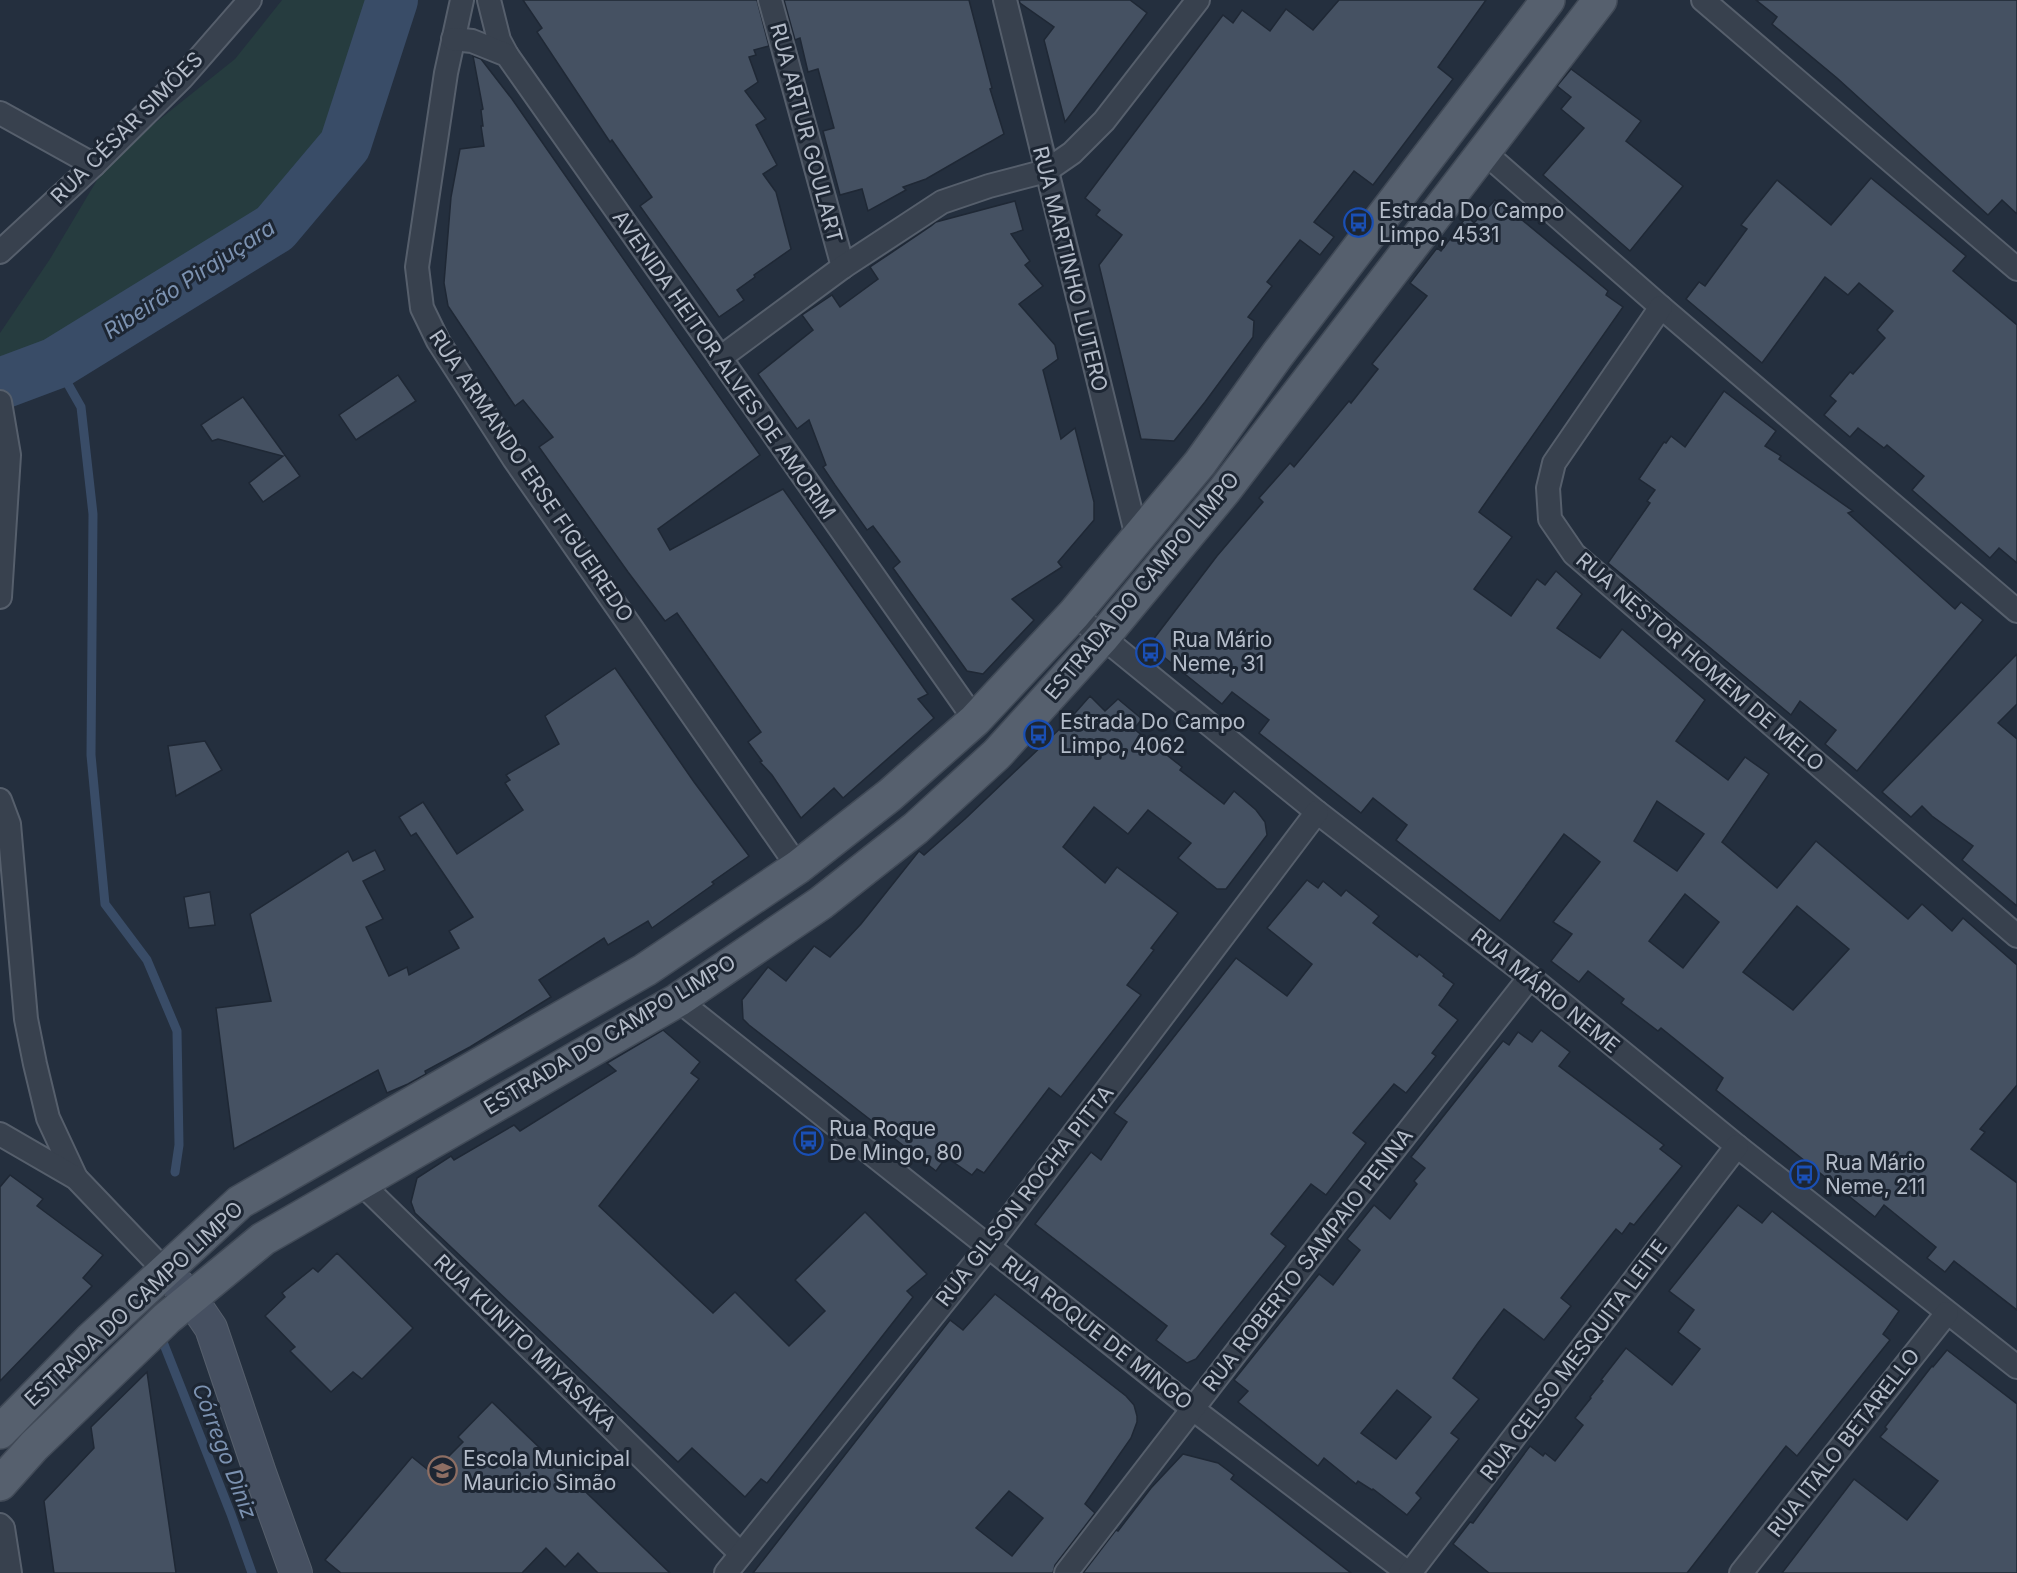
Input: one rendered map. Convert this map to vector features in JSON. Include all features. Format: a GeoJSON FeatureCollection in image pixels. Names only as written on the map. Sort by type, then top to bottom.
{"type":"FeatureCollection","features":[{"type":"Feature","properties":{"kind":"main road","name":"ESTRADA DO CAMPO LIMPO"},"geometry":{"type":"LineString","coordinates":[[0,1432],[90,1340],[240,1202],[645,970],[798,867],[890,795],[975,720],[1074,614],[1200,463],[1278,354],[1548,0]]}},
{"type":"Feature","properties":{"kind":"main road","name":"ESTRADA DO CAMPO LIMPO"},"geometry":{"type":"LineString","coordinates":[[0,1484],[34,1446],[190,1297],[263,1239],[678,1000],[821,903],[916,828],[997,754],[1102,638],[1224,491],[1600,0]]}},
{"type":"Feature","properties":{"kind":"street","name":"RUA CÉSAR SIMÕES"},"geometry":{"type":"LineString","coordinates":[[0,252],[94,165],[182,78],[250,0]]}},
{"type":"Feature","properties":{"kind":"street","name":"RUA ARMANDO ERSE FIGUEIREDO"},"geometry":{"type":"LineString","coordinates":[[462,0],[446,73],[417,267],[422,308],[438,341],[514,459],[798,867]]}},
{"type":"Feature","properties":{"kind":"street","name":"AVENIDA HEITOR ALVES DE AMORIM"},"geometry":{"type":"LineString","coordinates":[[489,0],[499,40],[507,55],[975,720]]}},
{"type":"Feature","properties":{"kind":"street","name":"RUA ARTUR GOULART"},"geometry":{"type":"LineString","coordinates":[[770,0],[843,267]]}},
{"type":"Feature","properties":{"kind":"street","name":"RUA MARTINHO LUTERO"},"geometry":{"type":"LineString","coordinates":[[1005,0],[1137,537]]}},
{"type":"Feature","properties":{"kind":"street"},"geometry":{"type":"LineString","coordinates":[[720,358],[843,267],[942,202],[989,186],[1046,171],[1072,153],[1104,122],[1198,0]]}},
{"type":"Feature","properties":{"kind":"street"},"geometry":{"type":"LineString","coordinates":[[1703,0],[2017,269]]}},
{"type":"Feature","properties":{"kind":"street"},"geometry":{"type":"LineString","coordinates":[[453,39],[472,41],[507,55]]}},
{"type":"Feature","properties":{"kind":"street"},"geometry":{"type":"LineString","coordinates":[[0,112],[94,165]]}},
{"type":"Feature","properties":{"kind":"street"},"geometry":{"type":"LineString","coordinates":[[1484,152],[1661,307],[2017,611]]}},
{"type":"Feature","properties":{"kind":"street","name":"RUA NESTOR HOMEM DE MELO"},"geometry":{"type":"LineString","coordinates":[[1661,307],[1554,463],[1548,488],[1550,519],[1574,554],[2017,936]]}},
{"type":"Feature","properties":{"kind":"street"},"geometry":{"type":"LineString","coordinates":[[0,597],[9,455],[2,406]]}},
{"type":"Feature","properties":{"kind":"street","name":"RUA MÁRIO NEME"},"geometry":{"type":"LineString","coordinates":[[1074,614],[1317,812],[1530,977],[1737,1146],[2017,1367]]}},
{"type":"Feature","properties":{"kind":"street"},"geometry":{"type":"LineString","coordinates":[[0,800],[9,824],[26,1018],[34,1064],[48,1118],[76,1178]]}},
{"type":"Feature","properties":{"kind":"street","name":"RUA GILSON ROCHA PITTA"},"geometry":{"type":"LineString","coordinates":[[726,1573],[988,1247],[1317,812]]}},
{"type":"Feature","properties":{"kind":"street","name":"RUA ROBERTO SAMPAIO PENNA"},"geometry":{"type":"LineString","coordinates":[[1066,1573],[1336,1223],[1530,977]]}},
{"type":"Feature","properties":{"kind":"street","name":"RUA ROQUE DE MINGO"},"geometry":{"type":"LineString","coordinates":[[678,1000],[1193,1409],[1409,1573]]}},
{"type":"Feature","properties":{"kind":"street"},"geometry":{"type":"LineString","coordinates":[[0,1134],[76,1178],[190,1297],[212,1328],[296,1573]]}},
{"type":"Feature","properties":{"kind":"street","name":"RUA CELSO MESQUITA LEITE"},"geometry":{"type":"LineString","coordinates":[[1409,1573],[1737,1146]]}},
{"type":"Feature","properties":{"kind":"street","name":"RUA KUNITO MIYASAKA"},"geometry":{"type":"LineString","coordinates":[[360,1182],[741,1554]]}},
{"type":"Feature","properties":{"kind":"street","name":"RUA ITALO BETARELLO"},"geometry":{"type":"LineString","coordinates":[[1742,1573],[1947,1313]]}},
{"type":"Feature","properties":{"kind":"street"},"geometry":{"type":"LineString","coordinates":[[0,1525],[3,1528],[10,1573]]}},
{"type":"Feature","properties":{"kind":"green space"},"geometry":{"type":"Polygon","coordinates":[[[282,0],[389,0],[347,95],[320,145],[234,254],[77,336],[13,379],[0,363],[0,333],[50,259],[109,160],[235,59],[282,0]]]}},
{"type":"Feature","properties":{"kind":"building"},"geometry":{"type":"Polygon","coordinates":[[[523,0],[757,0],[769,46],[754,50],[756,55],[749,57],[758,82],[745,91],[766,119],[756,125],[777,165],[763,174],[776,192],[791,249],[737,290],[744,300],[719,317],[640,206],[652,197],[612,140],[610,142],[537,32],[542,28],[523,0]]]}},
{"type":"Feature","properties":{"kind":"building"},"geometry":{"type":"Polygon","coordinates":[[[784,0],[969,0],[992,88],[990,89],[1004,134],[926,179],[903,187],[906,190],[868,211],[862,189],[840,195],[823,131],[834,128],[818,69],[808,72],[800,38],[795,40],[784,0]]]}},
{"type":"Feature","properties":{"kind":"building"},"geometry":{"type":"Polygon","coordinates":[[[1019,0],[1130,0],[1147,13],[1065,122],[1044,40],[1054,27],[1019,0]]]}},
{"type":"Feature","properties":{"kind":"building"},"geometry":{"type":"Polygon","coordinates":[[[1339,0],[1486,0],[1438,67],[1453,79],[1373,185],[1354,171],[1314,222],[1334,237],[1320,255],[1300,240],[1267,282],[1272,286],[1248,317],[1254,321],[1253,337],[1205,402],[1174,441],[1141,439],[1099,265],[1122,235],[1096,215],[1100,210],[1085,198],[1223,15],[1233,23],[1242,10],[1270,31],[1286,9],[1313,30],[1339,0]]]}},
{"type":"Feature","properties":{"kind":"building"},"geometry":{"type":"Polygon","coordinates":[[[1756,0],[2017,0],[2017,214],[2002,200],[1988,215],[1837,78],[1772,24],[1777,17],[1756,0]]]}},
{"type":"Feature","properties":{"kind":"building"},"geometry":{"type":"Polygon","coordinates":[[[473,56],[481,59],[512,99],[760,455],[658,529],[670,550],[783,489],[928,694],[918,699],[934,718],[843,798],[834,788],[801,818],[748,742],[761,732],[677,613],[665,621],[628,572],[539,447],[553,437],[523,400],[515,406],[448,306],[444,283],[451,197],[460,149],[484,146],[481,126],[483,126],[481,110],[483,109],[473,56]]]}},
{"type":"Feature","properties":{"kind":"building"},"geometry":{"type":"Polygon","coordinates":[[[1571,69],[1641,121],[1626,141],[1683,186],[1630,251],[1543,175],[1584,128],[1561,109],[1571,97],[1557,86],[1571,69]]]}},
{"type":"Feature","properties":{"kind":"building"},"geometry":{"type":"Polygon","coordinates":[[[1871,178],[1966,256],[1953,271],[2017,325],[2017,563],[1999,548],[1990,558],[1912,490],[1924,476],[1887,445],[1884,448],[1858,428],[1850,437],[1824,415],[1836,401],[1830,396],[1850,372],[1853,374],[1885,338],[1877,330],[1893,311],[1859,283],[1848,295],[1825,277],[1762,363],[1686,299],[1699,282],[1705,286],[1747,229],[1741,225],[1777,180],[1831,225],[1871,178]]]}},
{"type":"Feature","properties":{"kind":"building"},"geometry":{"type":"Polygon","coordinates":[[[1495,200],[1608,291],[1606,295],[1623,307],[1479,512],[1512,537],[1474,589],[1511,616],[1537,579],[1545,585],[1556,571],[1582,594],[1557,628],[1600,658],[1622,629],[1705,700],[1676,741],[1728,780],[1745,757],[1769,774],[1722,842],[1777,888],[1816,841],[1908,919],[1922,904],[1952,931],[1963,918],[2017,965],[2017,1085],[1980,1129],[1985,1132],[1971,1149],[2017,1183],[2017,1310],[1954,1261],[1945,1272],[1927,1258],[1936,1247],[1884,1205],[1875,1217],[1716,1090],[1723,1078],[1661,1028],[1658,1031],[1621,1003],[1624,999],[1588,971],[1579,982],[1551,961],[1572,934],[1553,922],[1600,862],[1564,834],[1500,921],[1396,840],[1407,825],[1373,798],[1361,813],[1259,733],[1269,720],[1232,692],[1222,704],[1149,645],[1217,556],[1263,502],[1259,498],[1290,463],[1294,467],[1378,369],[1372,364],[1427,296],[1410,283],[1437,248],[1441,251],[1467,216],[1474,223],[1495,200]],[[1657,801],[1634,841],[1677,871],[1704,834],[1657,801]],[[1685,894],[1649,941],[1683,968],[1719,922],[1685,894]],[[1797,906],[1743,972],[1793,1010],[1849,949],[1797,906]]]}},
{"type":"Feature","properties":{"kind":"building"},"geometry":{"type":"Polygon","coordinates":[[[1015,201],[1023,230],[1011,234],[1030,261],[1025,265],[1043,286],[1019,304],[1055,345],[1058,359],[1043,370],[1061,439],[1075,428],[1094,502],[1094,520],[1058,562],[1062,567],[1012,599],[1034,620],[983,674],[967,671],[893,568],[900,562],[873,526],[867,530],[835,485],[823,467],[826,465],[809,420],[797,429],[758,374],[813,330],[802,315],[832,295],[840,307],[878,279],[870,267],[936,222],[1015,201]]]}},
{"type":"Feature","properties":{"kind":"building"},"geometry":{"type":"Polygon","coordinates":[[[398,375],[416,401],[356,440],[339,415],[398,375]]]}},
{"type":"Feature","properties":{"kind":"building"},"geometry":{"type":"Polygon","coordinates":[[[1724,391],[1776,431],[1765,446],[1781,456],[1779,459],[1853,511],[1848,513],[1955,609],[1961,602],[1983,620],[1857,771],[1825,744],[1836,730],[1800,701],[1791,715],[1608,563],[1650,503],[1647,501],[1655,490],[1639,479],[1664,442],[1666,443],[1671,436],[1685,447],[1724,391]]]}},
{"type":"Feature","properties":{"kind":"building"},"geometry":{"type":"Polygon","coordinates":[[[243,397],[300,476],[263,502],[249,483],[283,456],[218,439],[212,441],[201,425],[243,397]]]}},
{"type":"Feature","properties":{"kind":"building"},"geometry":{"type":"Polygon","coordinates":[[[2017,654],[2017,704],[1998,723],[2017,739],[2017,906],[1962,860],[1973,846],[1922,806],[1911,817],[1882,792],[2017,654]]]}},
{"type":"Feature","properties":{"kind":"building"},"geometry":{"type":"Polygon","coordinates":[[[615,668],[694,782],[749,856],[652,928],[648,921],[608,945],[604,938],[539,980],[551,997],[470,1047],[425,1071],[426,1074],[387,1093],[378,1070],[234,1149],[216,1008],[271,1001],[250,914],[348,851],[353,861],[375,850],[385,870],[363,881],[383,919],[366,927],[389,976],[407,967],[409,975],[459,948],[449,931],[473,917],[416,833],[411,836],[399,817],[423,802],[457,854],[523,810],[505,783],[510,780],[506,775],[559,744],[545,716],[615,668]]]}},
{"type":"Feature","properties":{"kind":"building"},"geometry":{"type":"Polygon","coordinates":[[[1090,696],[1105,711],[1118,699],[1142,719],[1134,729],[1182,767],[1180,770],[1224,804],[1234,791],[1256,810],[1265,822],[1267,835],[1226,889],[1217,889],[1178,858],[1191,843],[1148,810],[1128,834],[1094,807],[1063,847],[1105,883],[1117,867],[1178,913],[1151,948],[1154,950],[1127,985],[1141,995],[1061,1097],[1049,1088],[984,1173],[977,1169],[972,1175],[946,1157],[936,1171],[749,1025],[743,1019],[742,1000],[768,967],[786,981],[814,946],[830,957],[861,924],[919,851],[924,855],[965,819],[1068,721],[1090,696]]]}},
{"type":"Feature","properties":{"kind":"building"},"geometry":{"type":"Polygon","coordinates":[[[205,741],[222,770],[176,796],[168,746],[205,741]]]}},
{"type":"Feature","properties":{"kind":"building"},"geometry":{"type":"Polygon","coordinates":[[[1307,880],[1318,888],[1323,881],[1341,896],[1346,890],[1379,916],[1373,923],[1417,957],[1419,954],[1444,974],[1443,976],[1454,984],[1439,1005],[1458,1020],[1432,1053],[1436,1056],[1406,1093],[1394,1084],[1353,1133],[1366,1143],[1326,1195],[1311,1184],[1271,1234],[1286,1246],[1196,1359],[1187,1363],[1156,1340],[1167,1326],[1035,1224],[1091,1152],[1101,1160],[1127,1122],[1114,1113],[1236,958],[1287,996],[1312,964],[1267,928],[1307,880]]]}},
{"type":"Feature","properties":{"kind":"building"},"geometry":{"type":"Polygon","coordinates":[[[210,892],[215,925],[189,928],[184,897],[210,892]]]}},
{"type":"Feature","properties":{"kind":"building"},"geometry":{"type":"Polygon","coordinates":[[[663,1030],[700,1062],[691,1073],[699,1079],[599,1206],[713,1313],[735,1292],[789,1346],[825,1311],[795,1280],[865,1212],[927,1274],[907,1291],[913,1297],[767,1483],[761,1479],[745,1497],[692,1448],[678,1462],[415,1213],[411,1202],[417,1178],[451,1156],[454,1160],[514,1125],[520,1131],[616,1071],[607,1063],[663,1030]]]}},
{"type":"Feature","properties":{"kind":"building"},"geometry":{"type":"Polygon","coordinates":[[[1541,1030],[1570,1052],[1559,1066],[1664,1145],[1660,1149],[1682,1166],[1634,1225],[1630,1223],[1622,1234],[1616,1229],[1561,1298],[1571,1306],[1544,1340],[1504,1309],[1453,1378],[1479,1399],[1451,1433],[1459,1439],[1416,1493],[1421,1498],[1407,1515],[1373,1489],[1358,1481],[1356,1484],[1324,1458],[1318,1466],[1238,1402],[1248,1391],[1234,1380],[1319,1274],[1333,1285],[1360,1250],[1347,1239],[1374,1205],[1390,1219],[1417,1184],[1414,1181],[1425,1168],[1411,1157],[1503,1041],[1509,1045],[1518,1032],[1532,1042],[1541,1030]],[[1397,1390],[1361,1433],[1396,1459],[1431,1417],[1397,1390]]]}},
{"type":"Feature","properties":{"kind":"building"},"geometry":{"type":"Polygon","coordinates":[[[10,1175],[43,1199],[37,1206],[103,1255],[83,1278],[92,1286],[0,1381],[0,1187],[10,1175]]]}},
{"type":"Feature","properties":{"kind":"building"},"geometry":{"type":"Polygon","coordinates":[[[1738,1205],[1762,1223],[1772,1211],[1899,1311],[1883,1334],[1890,1340],[1797,1456],[1786,1446],[1687,1573],[1489,1573],[1453,1544],[1470,1522],[1473,1523],[1530,1446],[1543,1456],[1545,1453],[1555,1461],[1583,1425],[1575,1418],[1626,1348],[1672,1385],[1700,1349],[1678,1332],[1694,1310],[1669,1291],[1738,1205]]]}},
{"type":"Feature","properties":{"kind":"building"},"geometry":{"type":"Polygon","coordinates":[[[337,1253],[413,1328],[362,1379],[353,1372],[331,1392],[290,1351],[295,1347],[265,1316],[285,1297],[282,1293],[313,1268],[318,1272],[337,1253]]]}},
{"type":"Feature","properties":{"kind":"building"},"geometry":{"type":"Polygon","coordinates":[[[995,1294],[1126,1396],[1134,1405],[1137,1422],[1131,1438],[1085,1504],[1095,1513],[1055,1565],[1053,1573],[753,1573],[950,1320],[963,1330],[995,1294]],[[1009,1491],[976,1528],[1012,1556],[1043,1518],[1009,1491]]]}},
{"type":"Feature","properties":{"kind":"building"},"geometry":{"type":"Polygon","coordinates":[[[1947,1350],[2017,1404],[2017,1573],[1782,1573],[1854,1479],[1907,1520],[1938,1481],[1880,1437],[1887,1429],[1885,1427],[1947,1350]]]}},
{"type":"Feature","properties":{"kind":"building"},"geometry":{"type":"Polygon","coordinates":[[[147,1372],[176,1573],[54,1573],[44,1501],[94,1448],[91,1427],[147,1372]]]}},
{"type":"Feature","properties":{"kind":"building"},"geometry":{"type":"Polygon","coordinates":[[[492,1402],[670,1573],[598,1573],[578,1553],[565,1567],[546,1548],[522,1573],[341,1573],[325,1560],[412,1457],[432,1473],[463,1442],[458,1437],[492,1402]]]}},
{"type":"Feature","properties":{"kind":"building"},"geometry":{"type":"Polygon","coordinates":[[[1183,1454],[1218,1463],[1234,1475],[1231,1479],[1351,1573],[1083,1573],[1151,1488],[1183,1454]]]}},
{"type":"Feature","properties":{"kind":"waterway","name":"Ribeirão Pirajuçara"},"geometry":{"type":"LineString","coordinates":[[0,384],[56,363],[275,228],[345,145],[392,0]]}},
{"type":"Feature","properties":{"kind":"waterway"},"geometry":{"type":"LineString","coordinates":[[56,363],[81,407],[93,514],[91,755],[105,904],[147,960],[177,1031],[179,1145],[175,1172]]}},
{"type":"Feature","properties":{"kind":"waterway","name":"Córrego Diniz"},"geometry":{"type":"LineString","coordinates":[[163,1342],[252,1573]]}},
{"type":"Feature","properties":{"kind":"place","name":"Estrada Do Campo Limpo, 4531"},"geometry":{"type":"Point","coordinates":[1358,223]}},
{"type":"Feature","properties":{"kind":"place","name":"Rua Mário Neme, 31"},"geometry":{"type":"Point","coordinates":[1151,652]}},
{"type":"Feature","properties":{"kind":"place","name":"Estrada Do Campo Limpo, 4062"},"geometry":{"type":"Point","coordinates":[1039,734]}},
{"type":"Feature","properties":{"kind":"place","name":"Rua Roque De Mingo, 80"},"geometry":{"type":"Point","coordinates":[808,1141]}},
{"type":"Feature","properties":{"kind":"place","name":"Rua Mário Neme, 211"},"geometry":{"type":"Point","coordinates":[1804,1175]}},
{"type":"Feature","properties":{"kind":"place","name":"Escola Municipal Mauricio Simão"},"geometry":{"type":"Point","coordinates":[442,1471]}}]}
